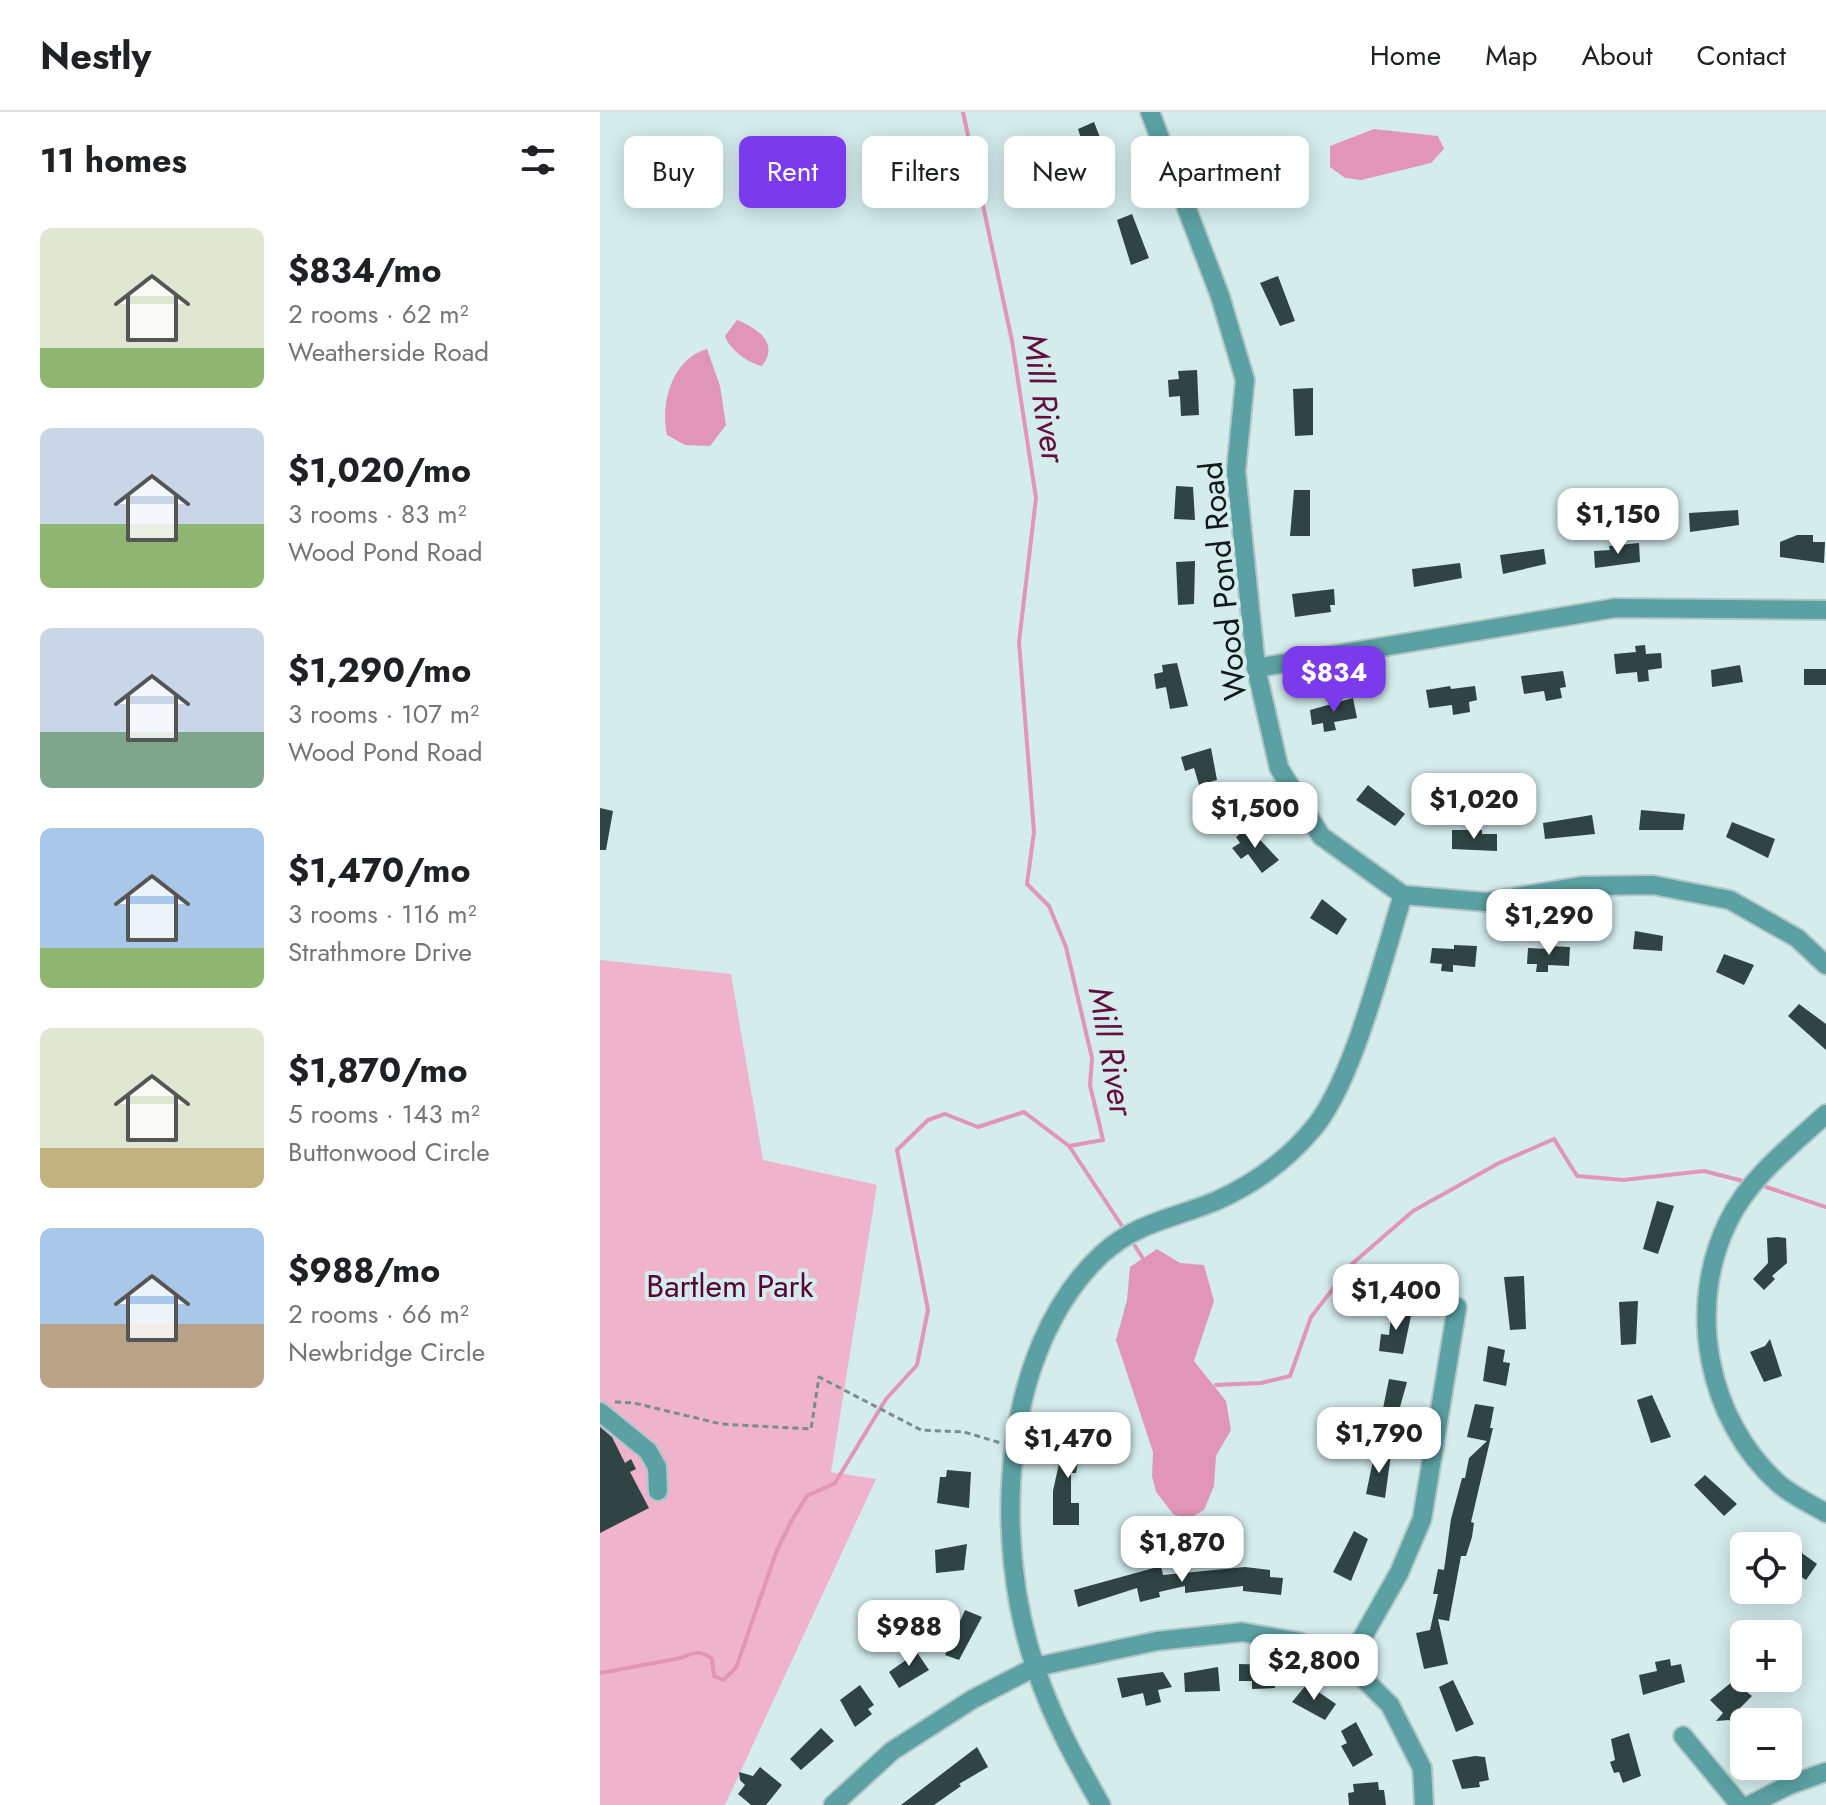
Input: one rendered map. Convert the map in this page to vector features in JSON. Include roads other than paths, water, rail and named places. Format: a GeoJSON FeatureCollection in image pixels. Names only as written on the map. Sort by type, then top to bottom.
{"type":"FeatureCollection","features":[{"type":"Feature","properties":{"kind":"street","name":"Wood Pond Road"},"geometry":{"type":"LineString","coordinates":[[1150,112],[1220,296],[1245,380],[1236,471],[1256,668],[1279,768],[1321,836],[1403,895]]}},
{"type":"Feature","properties":{"kind":"street"},"geometry":{"type":"LineString","coordinates":[[1256,668],[1615,608],[1826,610]]}},
{"type":"Feature","properties":{"kind":"street"},"geometry":{"type":"LineString","coordinates":[[1101,1805],[1064,1741],[1035,1667],[1017,1592],[1012,1548],[1015,1446],[1029,1378],[1045,1333],[1070,1290],[1103,1253],[1163,1218],[1212,1202],[1249,1185],[1284,1161],[1315,1128],[1336,1094],[1352,1053],[1403,895],[1486,902],[1581,886],[1653,885],[1730,900],[1797,938],[1826,965]]}},
{"type":"Feature","properties":{"kind":"street"},"geometry":{"type":"LineString","coordinates":[[1826,1114],[1764,1171],[1728,1220],[1714,1262],[1706,1326],[1713,1382],[1736,1430],[1779,1484],[1826,1513]]}},
{"type":"Feature","properties":{"kind":"street"},"geometry":{"type":"LineString","coordinates":[[1348,1663],[1399,1573],[1422,1519],[1457,1307]]}},
{"type":"Feature","properties":{"kind":"street"},"geometry":{"type":"LineString","coordinates":[[604,1407],[648,1451],[657,1467],[658,1491]]}},
{"type":"Feature","properties":{"kind":"street"},"geometry":{"type":"LineString","coordinates":[[833,1805],[892,1751],[973,1699],[1035,1667],[1157,1641],[1242,1632],[1299,1642],[1348,1663],[1390,1705],[1422,1768],[1424,1805]]}},
{"type":"Feature","properties":{"kind":"street"},"geometry":{"type":"LineString","coordinates":[[1683,1736],[1740,1805]]}},
{"type":"Feature","properties":{"kind":"street"},"geometry":{"type":"LineString","coordinates":[[1750,1805],[1789,1785],[1826,1772]]}},
{"type":"Feature","properties":{"kind":"waterway","name":"Mill River"},"geometry":{"type":"LineString","coordinates":[[600,1673],[697,1653],[712,1659],[714,1676],[723,1680],[736,1668],[777,1550],[792,1520],[807,1496],[835,1483],[886,1399],[917,1365],[928,1310],[897,1150],[928,1120],[945,1114],[978,1127],[1024,1112],[1069,1146],[1103,1140],[1090,1085],[1092,1058],[1066,947],[1049,906],[1027,884],[1034,832],[1019,642],[1036,498],[1012,341],[963,112]]}},
{"type":"Feature","properties":{"kind":"waterway"},"geometry":{"type":"LineString","coordinates":[[1216,1385],[1261,1383],[1290,1376],[1311,1317],[1353,1263],[1413,1211],[1499,1163],[1554,1139],[1577,1176],[1623,1180],[1704,1171],[1743,1181]]}},
{"type":"Feature","properties":{"kind":"waterway"},"geometry":{"type":"LineString","coordinates":[[1069,1146],[1122,1226]]}},
{"type":"Feature","properties":{"kind":"waterway"},"geometry":{"type":"LineString","coordinates":[[1766,1187],[1826,1207]]}},
{"type":"Feature","properties":{"kind":"waterway"},"geometry":{"type":"LineString","coordinates":[[1135,1246],[1142,1257]]}},
{"type":"Feature","properties":{"kind":"park label","name":"Bartlem Park"},"geometry":{"type":"Point","coordinates":[730,1286]}}]}
